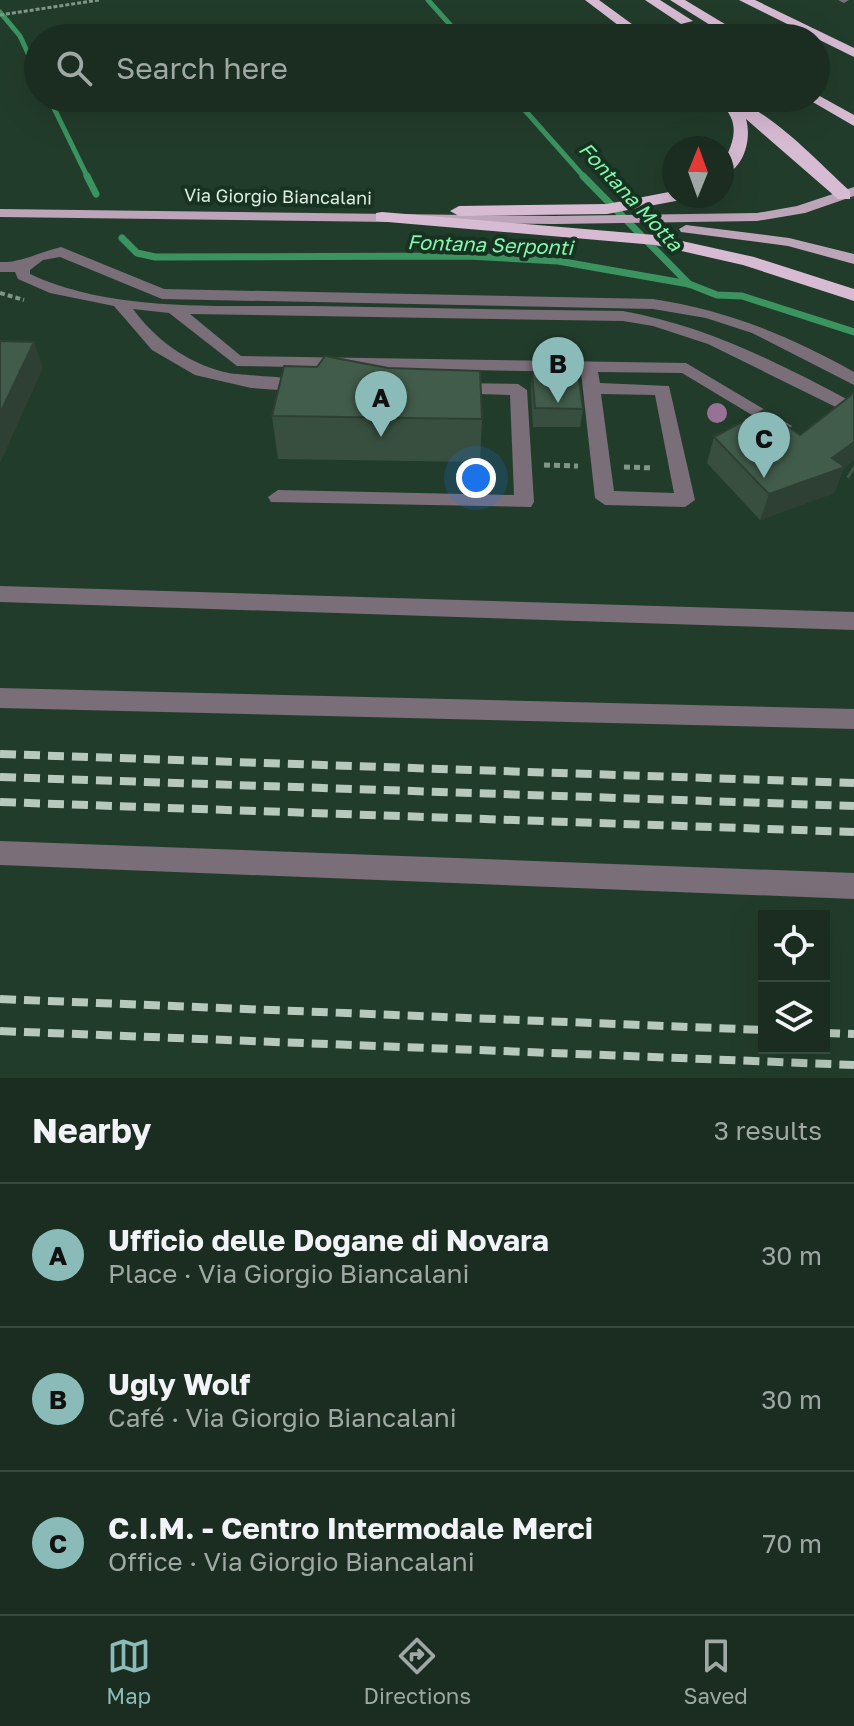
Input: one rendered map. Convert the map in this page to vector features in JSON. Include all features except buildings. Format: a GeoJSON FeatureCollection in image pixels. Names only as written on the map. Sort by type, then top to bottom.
{"type":"FeatureCollection","features":[{"type":"Feature","properties":{"kind":"highway"},"geometry":{"type":"LineString","coordinates":[[591,0],[624,24]]}},
{"type":"Feature","properties":{"kind":"highway"},"geometry":{"type":"LineString","coordinates":[[651,0],[691,24]]}},
{"type":"Feature","properties":{"kind":"highway"},"geometry":{"type":"LineString","coordinates":[[676,0],[717,24]]}},
{"type":"Feature","properties":{"kind":"highway"},"geometry":{"type":"LineString","coordinates":[[745,0],[794,24]]}},
{"type":"Feature","properties":{"kind":"highway"},"geometry":{"type":"LineString","coordinates":[[830,41],[854,53]]}},
{"type":"Feature","properties":{"kind":"highway"},"geometry":{"type":"LineString","coordinates":[[830,89],[854,103]]}},
{"type":"Feature","properties":{"kind":"highway"},"geometry":{"type":"LineString","coordinates":[[830,106],[854,121]]}},
{"type":"Feature","properties":{"kind":"highway"},"geometry":{"type":"LineString","coordinates":[[734,158],[743,134],[736,112]]}},
{"type":"Feature","properties":{"kind":"highway"},"geometry":{"type":"LineString","coordinates":[[746,112],[849,193]]}},
{"type":"Feature","properties":{"kind":"highway"},"geometry":{"type":"LineString","coordinates":[[382,217],[630,223],[662,204]]}},
{"type":"Feature","properties":{"kind":"highway"},"geometry":{"type":"LineString","coordinates":[[382,217],[452,211],[630,223],[854,295]]}},
{"type":"Feature","properties":{"kind":"main road","name":"Via Giorgio Biancalani"},"geometry":{"type":"LineString","coordinates":[[630,223],[757,217],[800,210],[849,193]]}},
{"type":"Feature","properties":{"kind":"main road","name":"Via Giorgio Biancalani"},"geometry":{"type":"LineString","coordinates":[[0,210],[630,223],[760,237],[854,259]]}},
{"type":"Feature","properties":{"kind":"main road"},"geometry":{"type":"LineString","coordinates":[[0,220],[131,214]]}},
{"type":"Feature","properties":{"kind":"lane"},"geometry":{"type":"LineString","coordinates":[[0,267],[22,268],[38,257],[61,252],[78,256],[91,266],[162,294],[653,304],[702,310],[739,320],[783,339],[854,379]]}},
{"type":"Feature","properties":{"kind":"lane"},"geometry":{"type":"LineString","coordinates":[[22,268],[26,279],[66,290],[120,303],[174,309],[623,316],[660,321],[740,350],[854,410]]}},
{"type":"Feature","properties":{"kind":"lane"},"geometry":{"type":"LineString","coordinates":[[120,303],[148,336],[186,367],[218,379],[243,383],[331,386]]}},
{"type":"Feature","properties":{"kind":"lane"},"geometry":{"type":"LineString","coordinates":[[174,309],[237,361],[686,368],[799,436]]}},
{"type":"Feature","properties":{"kind":"lane"},"geometry":{"type":"LineString","coordinates":[[589,366],[605,498],[685,500],[663,390],[592,388]]}},
{"type":"Feature","properties":{"kind":"lane"},"geometry":{"type":"LineString","coordinates":[[278,497],[524,502],[518,390],[440,389]]}},
{"type":"Feature","properties":{"kind":"lane"},"geometry":{"type":"LineString","coordinates":[[0,594],[854,621]]}},
{"type":"Feature","properties":{"kind":"lane"},"geometry":{"type":"LineString","coordinates":[[0,698],[854,719]]}},
{"type":"Feature","properties":{"kind":"lane"},"geometry":{"type":"LineString","coordinates":[[0,853],[854,886]]}},
{"type":"Feature","properties":{"kind":"path"},"geometry":{"type":"LineString","coordinates":[[0,15],[99,0]]}},
{"type":"Feature","properties":{"kind":"waterway","name":"Fontana Motta"},"geometry":{"type":"LineString","coordinates":[[428,0],[449,24]]}},
{"type":"Feature","properties":{"kind":"waterway","name":"Fontana Serponti"},"geometry":{"type":"LineString","coordinates":[[0,12],[24,45]]}},
{"type":"Feature","properties":{"kind":"waterway","name":"Fontana Serponti"},"geometry":{"type":"LineString","coordinates":[[56,112],[88,178]]}},
{"type":"Feature","properties":{"kind":"waterway","name":"Fontana Motta"},"geometry":{"type":"LineString","coordinates":[[526,112],[585,178]]}},
{"type":"Feature","properties":{"kind":"waterway","name":"Fontana Motta"},"geometry":{"type":"LineString","coordinates":[[583,176],[689,284]]}},
{"type":"Feature","properties":{"kind":"waterway","name":"Fontana Serponti"},"geometry":{"type":"LineString","coordinates":[[88,178],[96,194]]}},
{"type":"Feature","properties":{"kind":"waterway","name":"Fontana Serponti"},"geometry":{"type":"LineString","coordinates":[[122,238],[137,253],[155,257],[467,256],[558,261],[689,284]]}},
{"type":"Feature","properties":{"kind":"waterway","name":"Fontana Serponti"},"geometry":{"type":"LineString","coordinates":[[689,284],[717,295],[742,296],[854,332]]}},
{"type":"Feature","properties":{"kind":"tunnel"},"geometry":{"type":"LineString","coordinates":[[826,453],[854,470]]}},
{"type":"Feature","properties":{"kind":"railway"},"geometry":{"type":"LineString","coordinates":[[0,754],[854,783]]}},
{"type":"Feature","properties":{"kind":"railway"},"geometry":{"type":"LineString","coordinates":[[0,777],[854,806]]}},
{"type":"Feature","properties":{"kind":"railway"},"geometry":{"type":"LineString","coordinates":[[0,802],[854,832]]}},
{"type":"Feature","properties":{"kind":"railway"},"geometry":{"type":"LineString","coordinates":[[0,999],[758,1030]]}},
{"type":"Feature","properties":{"kind":"railway"},"geometry":{"type":"LineString","coordinates":[[0,1031],[854,1065]]}},
{"type":"Feature","properties":{"kind":"railway"},"geometry":{"type":"LineString","coordinates":[[830,1033],[854,1034]]}},
{"type":"Feature","properties":{"kind":"place","name":"Ugly Wolf"},"geometry":{"type":"Point","coordinates":[558,403]}},
{"type":"Feature","properties":{"kind":"place","name":"Ufficio delle Dogane di Novara"},"geometry":{"type":"Point","coordinates":[381,437]}},
{"type":"Feature","properties":{"kind":"place","name":"C.I.M. - Centro Intermodale Merci"},"geometry":{"type":"Point","coordinates":[764,478]}}]}
